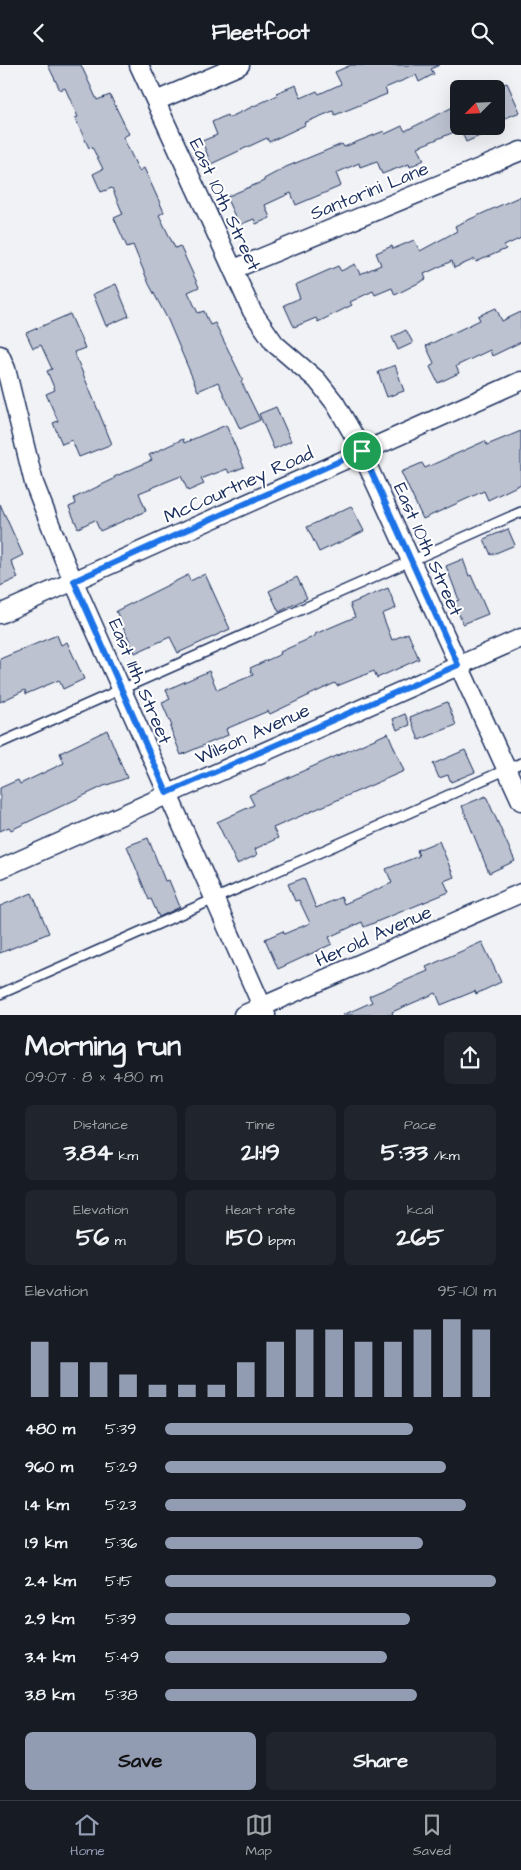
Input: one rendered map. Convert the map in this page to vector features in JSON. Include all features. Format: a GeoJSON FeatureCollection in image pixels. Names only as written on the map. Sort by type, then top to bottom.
{"type":"FeatureCollection","features":[{"type":"Feature","properties":{"kind":"street","name":"East 10th Street"},"geometry":{"type":"LineString","coordinates":[[139,65],[252,311],[275,344],[317,380],[336,403],[362,451],[458,665],[514,766],[521,801]]}},
{"type":"Feature","properties":{"kind":"street"},"geometry":{"type":"LineString","coordinates":[[156,101],[240,65]]}},
{"type":"Feature","properties":{"kind":"street","name":"Santorini Lane"},"geometry":{"type":"LineString","coordinates":[[234,269],[521,151]]}},
{"type":"Feature","properties":{"kind":"street","name":"East 11th Street"},"geometry":{"type":"LineString","coordinates":[[0,355],[6,369],[34,483],[121,689],[264,1011]]}},
{"type":"Feature","properties":{"kind":"street","name":"McCourtney Road"},"geometry":{"type":"LineString","coordinates":[[0,614],[521,381]]}},
{"type":"Feature","properties":{"kind":"street","name":"Wilson Avenue"},"geometry":{"type":"LineString","coordinates":[[0,869],[167,793],[521,638]]}},
{"type":"Feature","properties":{"kind":"street","name":"Herold Avenue"},"geometry":{"type":"LineString","coordinates":[[243,1015],[264,1011],[521,893]]}},
{"type":"Feature","properties":{"kind":"lane"},"geometry":{"type":"LineString","coordinates":[[0,743],[521,512]]}},
{"type":"Feature","properties":{"kind":"lane"},"geometry":{"type":"LineString","coordinates":[[0,994],[514,766]]}},
{"type":"Feature","properties":{"kind":"building"},"geometry":{"type":"Polygon","coordinates":[[[48,65],[81,65],[97,100],[110,95],[129,134],[123,137],[139,171],[144,168],[164,212],[159,215],[175,248],[180,246],[199,287],[188,292],[198,313],[204,311],[210,325],[215,323],[260,420],[240,429],[218,382],[198,391],[133,245],[127,247],[114,218],[123,214],[112,188],[101,192],[93,174],[103,169],[92,147],[89,148],[75,118],[78,117],[65,88],[60,90],[48,65]]]}},
{"type":"Feature","properties":{"kind":"building"},"geometry":{"type":"Polygon","coordinates":[[[351,65],[439,65],[431,69],[434,74],[419,82],[416,75],[385,88],[387,94],[335,115],[333,111],[304,123],[305,125],[269,142],[267,138],[211,164],[202,141],[217,135],[212,122],[227,115],[228,118],[278,95],[276,93],[296,85],[301,98],[317,91],[319,94],[341,84],[335,72],[351,65]]]}},
{"type":"Feature","properties":{"kind":"building"},"geometry":{"type":"Polygon","coordinates":[[[507,83],[520,112],[505,118],[505,84],[507,83]]]}},
{"type":"Feature","properties":{"kind":"building"},"geometry":{"type":"Polygon","coordinates":[[[450,108],[450,134],[418,147],[424,160],[410,167],[409,164],[382,174],[377,161],[360,167],[359,163],[336,173],[341,186],[296,205],[291,193],[265,205],[270,218],[256,224],[254,219],[239,225],[226,197],[264,181],[264,179],[286,167],[342,144],[344,147],[384,131],[385,134],[402,126],[405,131],[450,108]]]}},
{"type":"Feature","properties":{"kind":"building"},"geometry":{"type":"Polygon","coordinates":[[[463,135],[482,135],[466,142],[463,135]]]}},
{"type":"Feature","properties":{"kind":"building"},"geometry":{"type":"Polygon","coordinates":[[[521,196],[521,238],[504,246],[506,249],[476,262],[475,259],[454,268],[452,261],[424,274],[426,279],[395,295],[392,288],[375,295],[373,291],[350,302],[352,305],[318,322],[316,318],[294,327],[284,305],[300,298],[295,285],[338,266],[341,271],[355,264],[360,274],[381,265],[376,253],[392,246],[393,249],[414,240],[420,251],[457,231],[455,226],[521,196]]]}},
{"type":"Feature","properties":{"kind":"building"},"geometry":{"type":"Polygon","coordinates":[[[116,284],[129,316],[106,326],[93,294],[116,284]]]}},
{"type":"Feature","properties":{"kind":"building"},"geometry":{"type":"Polygon","coordinates":[[[496,308],[502,321],[521,312],[521,342],[492,356],[490,350],[456,366],[459,373],[438,383],[430,367],[434,363],[426,346],[480,320],[478,316],[496,308]]]}},
{"type":"Feature","properties":{"kind":"building"},"geometry":{"type":"Polygon","coordinates":[[[70,314],[85,348],[74,352],[112,444],[79,457],[72,440],[62,444],[53,423],[58,421],[46,394],[55,390],[47,371],[52,369],[41,345],[33,348],[26,333],[70,314]]]}},
{"type":"Feature","properties":{"kind":"building"},"geometry":{"type":"Polygon","coordinates":[[[406,330],[413,343],[398,350],[392,337],[406,330]]]}},
{"type":"Feature","properties":{"kind":"building"},"geometry":{"type":"Polygon","coordinates":[[[395,365],[404,391],[387,397],[378,372],[395,365]]]}},
{"type":"Feature","properties":{"kind":"building"},"geometry":{"type":"Polygon","coordinates":[[[276,407],[291,441],[274,449],[259,414],[276,407]]]}},
{"type":"Feature","properties":{"kind":"building"},"geometry":{"type":"Polygon","coordinates":[[[226,425],[244,467],[229,473],[227,469],[201,479],[204,484],[188,491],[181,476],[139,493],[146,511],[100,531],[95,520],[78,528],[69,507],[76,504],[74,498],[152,460],[149,455],[183,439],[184,443],[226,425]]]}},
{"type":"Feature","properties":{"kind":"building"},"geometry":{"type":"Polygon","coordinates":[[[521,431],[521,484],[488,500],[484,491],[423,519],[401,472],[422,463],[425,468],[485,441],[487,445],[521,431]]]}},
{"type":"Feature","properties":{"kind":"building"},"geometry":{"type":"Polygon","coordinates":[[[0,504],[23,555],[11,561],[18,578],[0,586],[0,504]]]}},
{"type":"Feature","properties":{"kind":"building"},"geometry":{"type":"Polygon","coordinates":[[[351,506],[364,531],[319,552],[307,527],[351,506]]]}},
{"type":"Feature","properties":{"kind":"building"},"geometry":{"type":"Polygon","coordinates":[[[508,529],[515,545],[491,555],[484,539],[508,529]]]}},
{"type":"Feature","properties":{"kind":"building"},"geometry":{"type":"Polygon","coordinates":[[[463,559],[469,576],[471,575],[488,614],[463,624],[454,602],[459,600],[446,566],[463,559]]]}},
{"type":"Feature","properties":{"kind":"building"},"geometry":{"type":"Polygon","coordinates":[[[205,574],[230,629],[178,653],[170,637],[135,653],[116,611],[188,575],[190,581],[205,574]]]}},
{"type":"Feature","properties":{"kind":"building"},"geometry":{"type":"Polygon","coordinates":[[[297,577],[307,598],[279,612],[269,591],[297,577]]]}},
{"type":"Feature","properties":{"kind":"building"},"geometry":{"type":"Polygon","coordinates":[[[388,588],[396,608],[382,614],[392,640],[408,633],[419,659],[377,678],[374,671],[337,686],[335,683],[270,714],[268,711],[226,729],[228,735],[181,755],[162,703],[170,699],[166,690],[209,671],[217,690],[253,675],[250,668],[281,654],[280,652],[315,636],[315,634],[355,617],[350,604],[388,588]]]}},
{"type":"Feature","properties":{"kind":"building"},"geometry":{"type":"Polygon","coordinates":[[[57,635],[61,645],[67,642],[84,679],[63,689],[59,680],[26,694],[25,690],[0,702],[0,659],[57,635]]]}},
{"type":"Feature","properties":{"kind":"building"},"geometry":{"type":"Polygon","coordinates":[[[447,702],[456,725],[419,740],[410,717],[447,702]]]}},
{"type":"Feature","properties":{"kind":"building"},"geometry":{"type":"Polygon","coordinates":[[[405,714],[410,725],[397,730],[393,719],[405,714]]]}},
{"type":"Feature","properties":{"kind":"building"},"geometry":{"type":"Polygon","coordinates":[[[107,730],[127,778],[104,786],[11,830],[9,827],[0,831],[0,788],[18,780],[20,784],[64,763],[60,753],[107,730]]]}},
{"type":"Feature","properties":{"kind":"building"},"geometry":{"type":"Polygon","coordinates":[[[388,733],[404,771],[273,828],[278,838],[255,849],[257,855],[237,864],[217,822],[254,805],[249,795],[388,733]]]}},
{"type":"Feature","properties":{"kind":"building"},"geometry":{"type":"Polygon","coordinates":[[[465,750],[475,772],[451,782],[448,775],[439,778],[433,764],[465,750]]]}},
{"type":"Feature","properties":{"kind":"building"},"geometry":{"type":"Polygon","coordinates":[[[486,796],[515,861],[489,873],[462,806],[486,796]]]}},
{"type":"Feature","properties":{"kind":"building"},"geometry":{"type":"Polygon","coordinates":[[[148,838],[165,881],[169,880],[180,907],[159,917],[151,899],[149,900],[127,846],[148,838]]]}},
{"type":"Feature","properties":{"kind":"building"},"geometry":{"type":"Polygon","coordinates":[[[439,841],[454,877],[444,881],[449,892],[364,927],[362,922],[329,937],[332,944],[278,969],[265,939],[283,931],[284,934],[310,923],[299,900],[295,901],[288,884],[304,878],[316,908],[341,897],[344,904],[392,883],[386,869],[419,856],[417,850],[439,841]]]}},
{"type":"Feature","properties":{"kind":"building"},"geometry":{"type":"Polygon","coordinates":[[[32,893],[49,933],[0,953],[0,906],[32,893]]]}},
{"type":"Feature","properties":{"kind":"building"},"geometry":{"type":"Polygon","coordinates":[[[482,942],[501,982],[476,994],[475,991],[441,1005],[436,993],[392,1012],[393,1015],[343,1015],[372,1002],[369,996],[428,971],[426,967],[482,942]]]}},
{"type":"Feature","properties":{"kind":"route"},"geometry":{"type":"LineString","coordinates":[[362,451],[458,665],[167,793],[74,581],[362,451]]}}]}
